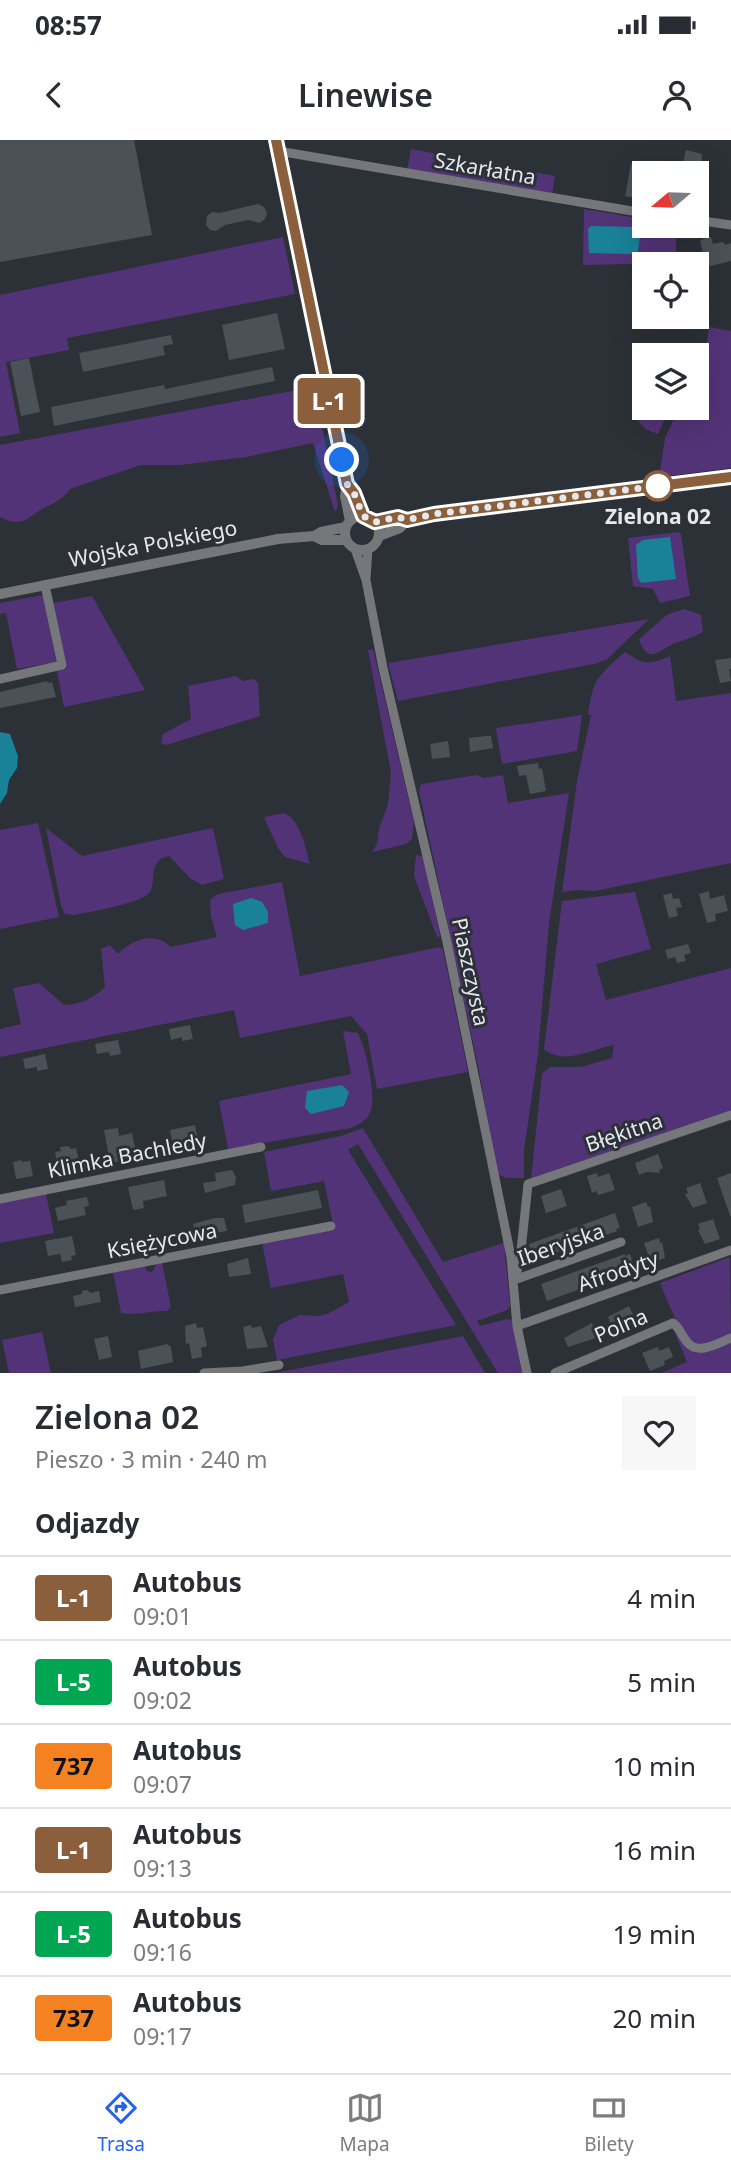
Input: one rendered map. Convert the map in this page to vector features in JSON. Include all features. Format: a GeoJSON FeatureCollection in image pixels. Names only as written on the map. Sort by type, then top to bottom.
{"type":"FeatureCollection","features":[{"type":"Feature","properties":{"kind":"street","name":"Szkarłatna"},"geometry":{"type":"LineString","coordinates":[[277,145],[632,211]]}},
{"type":"Feature","properties":{"kind":"street"},"geometry":{"type":"LineString","coordinates":[[277,145],[347,484],[346,540],[355,549],[368,549],[376,543],[379,536],[375,522]]}},
{"type":"Feature","properties":{"kind":"street"},"geometry":{"type":"LineString","coordinates":[[709,222],[731,225]]}},
{"type":"Feature","properties":{"kind":"street"},"geometry":{"type":"LineString","coordinates":[[347,484],[354,493],[363,516],[375,522],[731,477]]}},
{"type":"Feature","properties":{"kind":"street"},"geometry":{"type":"LineString","coordinates":[[348,524],[363,516]]}},
{"type":"Feature","properties":{"kind":"street"},"geometry":{"type":"LineString","coordinates":[[379,536],[400,528],[407,520]]}},
{"type":"Feature","properties":{"kind":"street","name":"Wojska Polskiego"},"geometry":{"type":"LineString","coordinates":[[0,594],[278,539],[314,536],[348,524]]}},
{"type":"Feature","properties":{"kind":"street","name":"Wojska Polskiego"},"geometry":{"type":"LineString","coordinates":[[314,536],[322,540],[346,540]]}},
{"type":"Feature","properties":{"kind":"street","name":"Piaszczysta"},"geometry":{"type":"LineString","coordinates":[[355,549],[366,580],[383,668],[447,942],[511,1257],[517,1326],[527,1373]]}},
{"type":"Feature","properties":{"kind":"street","name":"Piaszczysta"},"geometry":{"type":"LineString","coordinates":[[366,580],[368,549]]}},
{"type":"Feature","properties":{"kind":"street"},"geometry":{"type":"LineString","coordinates":[[0,679],[62,665],[45,585]]}},
{"type":"Feature","properties":{"kind":"street","name":"Błękitna"},"geometry":{"type":"LineString","coordinates":[[514,1280],[520,1260],[528,1184],[731,1115]]}},
{"type":"Feature","properties":{"kind":"street","name":"Klimka Bachledy"},"geometry":{"type":"LineString","coordinates":[[0,1199],[261,1147]]}},
{"type":"Feature","properties":{"kind":"street","name":"Księżycowa"},"geometry":{"type":"LineString","coordinates":[[0,1290],[331,1226]]}},
{"type":"Feature","properties":{"kind":"street","name":"Iberyjska"},"geometry":{"type":"LineString","coordinates":[[514,1280],[621,1242]]}},
{"type":"Feature","properties":{"kind":"street","name":"Afrodyty"},"geometry":{"type":"LineString","coordinates":[[517,1326],[731,1250]]}},
{"type":"Feature","properties":{"kind":"street","name":"Polna"},"geometry":{"type":"LineString","coordinates":[[555,1373],[673,1323],[689,1345],[695,1348],[705,1348],[731,1338]]}},
{"type":"Feature","properties":{"kind":"street"},"geometry":{"type":"LineString","coordinates":[[204,1373],[243,1371],[279,1365]]}},
{"type":"Feature","properties":{"kind":"shaded area"},"geometry":{"type":"Polygon","coordinates":[[[411,149],[555,176],[552,195],[407,171],[411,149]]]}},
{"type":"Feature","properties":{"kind":"shaded area"},"geometry":{"type":"Polygon","coordinates":[[[584,209],[632,217],[632,238],[676,238],[676,252],[632,252],[632,264],[583,265],[584,209]]]}},
{"type":"Feature","properties":{"kind":"shaded area"},"geometry":{"type":"Polygon","coordinates":[[[283,237],[295,294],[67,338],[69,350],[6,362],[20,433],[0,437],[0,295],[283,237]]]}},
{"type":"Feature","properties":{"kind":"shaded area"},"geometry":{"type":"Polygon","coordinates":[[[709,327],[731,331],[731,468],[659,477],[665,438],[673,420],[709,420],[709,343],[707,343],[709,327]]]}},
{"type":"Feature","properties":{"kind":"shaded area"},"geometry":{"type":"Polygon","coordinates":[[[314,387],[338,506],[335,512],[313,443],[246,457],[180,465],[141,465],[70,489],[57,501],[23,521],[14,522],[0,517],[0,445],[314,387]]]}},
{"type":"Feature","properties":{"kind":"shaded area"},"geometry":{"type":"Polygon","coordinates":[[[639,420],[664,420],[658,434],[639,420]]]}},
{"type":"Feature","properties":{"kind":"shaded area"},"geometry":{"type":"Polygon","coordinates":[[[679,532],[690,596],[660,603],[653,589],[633,586],[628,538],[679,532]]]}},
{"type":"Feature","properties":{"kind":"shaded area"},"geometry":{"type":"Polygon","coordinates":[[[43,595],[56,660],[17,669],[6,613],[0,614],[0,603],[43,595]]]}},
{"type":"Feature","properties":{"kind":"shaded area"},"geometry":{"type":"Polygon","coordinates":[[[92,596],[145,690],[64,707],[57,671],[67,668],[53,603],[92,596]]]}},
{"type":"Feature","properties":{"kind":"shaded area"},"geometry":{"type":"Polygon","coordinates":[[[685,609],[701,615],[703,632],[654,654],[646,652],[639,639],[668,614],[685,609]]]}},
{"type":"Feature","properties":{"kind":"shaded area"},"geometry":{"type":"Polygon","coordinates":[[[649,619],[606,660],[594,664],[398,701],[388,663],[649,619]]]}},
{"type":"Feature","properties":{"kind":"shaded area"},"geometry":{"type":"Polygon","coordinates":[[[373,649],[414,822],[412,839],[406,844],[372,852],[377,844],[388,804],[391,773],[368,650],[373,649]]]}},
{"type":"Feature","properties":{"kind":"shaded area"},"geometry":{"type":"Polygon","coordinates":[[[625,652],[647,662],[670,656],[676,701],[731,693],[731,863],[595,891],[562,892],[577,781],[591,715],[588,715],[592,693],[598,679],[625,652]]]}},
{"type":"Feature","properties":{"kind":"shaded area"},"geometry":{"type":"Polygon","coordinates":[[[236,676],[243,681],[254,679],[258,683],[260,716],[166,745],[161,743],[163,734],[191,719],[188,686],[236,676]]]}},
{"type":"Feature","properties":{"kind":"shaded area"},"geometry":{"type":"Polygon","coordinates":[[[582,715],[577,751],[502,764],[496,728],[582,715]]]}},
{"type":"Feature","properties":{"kind":"shaded area"},"geometry":{"type":"Polygon","coordinates":[[[476,775],[484,778],[503,775],[508,803],[569,793],[549,923],[538,1054],[524,1150],[524,1178],[506,1178],[498,1174],[478,1066],[419,791],[421,784],[476,775]]]}},
{"type":"Feature","properties":{"kind":"shaded area"},"geometry":{"type":"Polygon","coordinates":[[[284,813],[295,822],[310,864],[285,857],[278,848],[264,817],[284,813]]]}},
{"type":"Feature","properties":{"kind":"shaded area"},"geometry":{"type":"Polygon","coordinates":[[[38,823],[59,917],[0,929],[0,830],[38,823]]]}},
{"type":"Feature","properties":{"kind":"shaded area"},"geometry":{"type":"Polygon","coordinates":[[[46,828],[82,856],[213,828],[224,879],[202,885],[190,878],[169,856],[160,859],[157,864],[151,890],[147,895],[116,906],[74,915],[65,914],[61,906],[46,828]]]}},
{"type":"Feature","properties":{"kind":"shaded area"},"geometry":{"type":"Polygon","coordinates":[[[416,855],[422,856],[424,860],[440,935],[438,939],[414,875],[416,855]]]}},
{"type":"Feature","properties":{"kind":"shaded area"},"geometry":{"type":"Polygon","coordinates":[[[282,882],[300,976],[440,947],[443,950],[468,1072],[377,1089],[367,1034],[351,1016],[240,1038],[234,1010],[0,1057],[0,1029],[21,1024],[13,988],[39,983],[64,1005],[86,1000],[105,987],[101,949],[110,945],[118,954],[130,944],[143,939],[158,939],[171,947],[217,937],[211,917],[210,900],[218,894],[282,882]]]}},
{"type":"Feature","properties":{"kind":"shaded area"},"geometry":{"type":"Polygon","coordinates":[[[635,892],[651,949],[596,964],[606,1000],[731,968],[731,1111],[531,1178],[542,1074],[550,1067],[581,1067],[612,1058],[614,1045],[569,1056],[552,1054],[544,1049],[562,901],[635,892]]]}},
{"type":"Feature","properties":{"kind":"shaded area"},"geometry":{"type":"Polygon","coordinates":[[[343,1031],[358,1033],[367,1060],[372,1102],[366,1119],[351,1128],[228,1149],[219,1101],[351,1074],[343,1031]]]}},
{"type":"Feature","properties":{"kind":"shaded area"},"geometry":{"type":"Polygon","coordinates":[[[363,1128],[443,1262],[504,1243],[510,1306],[507,1310],[477,1321],[480,1326],[512,1320],[523,1373],[498,1373],[358,1144],[348,1150],[456,1325],[277,1360],[273,1340],[279,1325],[300,1315],[319,1316],[329,1313],[349,1302],[343,1274],[271,1288],[262,1243],[334,1229],[324,1181],[271,1191],[264,1152],[341,1136],[363,1128]]]}},
{"type":"Feature","properties":{"kind":"shaded area"},"geometry":{"type":"Polygon","coordinates":[[[46,1194],[54,1233],[0,1243],[0,1203],[46,1194]]]}},
{"type":"Feature","properties":{"kind":"shaded area"},"geometry":{"type":"Polygon","coordinates":[[[730,1257],[731,1334],[698,1345],[686,1336],[681,1328],[660,1283],[730,1257]]]}},
{"type":"Feature","properties":{"kind":"shaded area"},"geometry":{"type":"Polygon","coordinates":[[[162,1262],[171,1307],[167,1311],[121,1313],[113,1272],[145,1266],[147,1271],[152,1272],[157,1263],[162,1262]]]}},
{"type":"Feature","properties":{"kind":"shaded area"},"geometry":{"type":"Polygon","coordinates":[[[673,1328],[681,1342],[695,1353],[731,1341],[731,1373],[661,1373],[687,1362],[673,1328]]]}},
{"type":"Feature","properties":{"kind":"shaded area"},"geometry":{"type":"Polygon","coordinates":[[[42,1332],[51,1373],[9,1373],[2,1340],[42,1332]]]}},
{"type":"Feature","properties":{"kind":"shaded area"},"geometry":{"type":"Polygon","coordinates":[[[463,1336],[485,1373],[275,1373],[463,1336]]]}},
{"type":"Feature","properties":{"kind":"water"},"geometry":{"type":"Polygon","coordinates":[[[591,226],[632,227],[632,238],[640,238],[638,252],[589,253],[588,229],[591,226]]]}},
{"type":"Feature","properties":{"kind":"water"},"geometry":{"type":"Polygon","coordinates":[[[670,537],[676,579],[641,583],[638,578],[636,545],[643,540],[670,537]]]}},
{"type":"Feature","properties":{"kind":"water"},"geometry":{"type":"Polygon","coordinates":[[[0,732],[10,734],[18,756],[17,768],[9,780],[7,793],[0,804],[0,732]]]}},
{"type":"Feature","properties":{"kind":"water"},"geometry":{"type":"Polygon","coordinates":[[[251,898],[262,902],[268,912],[268,923],[243,930],[235,925],[233,904],[251,898]]]}},
{"type":"Feature","properties":{"kind":"water"},"geometry":{"type":"Polygon","coordinates":[[[342,1085],[349,1092],[344,1106],[311,1114],[305,1108],[307,1091],[342,1085]]]}},
{"type":"Feature","properties":{"kind":"building"},"geometry":{"type":"Polygon","coordinates":[[[0,140],[134,140],[152,235],[0,262],[0,140]]]}},
{"type":"Feature","properties":{"kind":"building"},"geometry":{"type":"Polygon","coordinates":[[[686,150],[702,154],[702,161],[683,161],[686,150]]]}},
{"type":"Feature","properties":{"kind":"building"},"geometry":{"type":"Polygon","coordinates":[[[631,164],[632,164],[632,197],[625,196],[631,164]]]}},
{"type":"Feature","properties":{"kind":"building"},"geometry":{"type":"Polygon","coordinates":[[[258,204],[264,207],[267,213],[260,223],[248,220],[225,225],[216,231],[210,230],[206,225],[207,216],[212,212],[219,213],[258,204]]]}},
{"type":"Feature","properties":{"kind":"building"},"geometry":{"type":"Polygon","coordinates":[[[709,238],[713,244],[731,243],[731,261],[709,266],[709,252],[703,252],[700,240],[709,238]]]}},
{"type":"Feature","properties":{"kind":"building"},"geometry":{"type":"Polygon","coordinates":[[[277,313],[285,349],[229,360],[222,325],[277,313]]]}},
{"type":"Feature","properties":{"kind":"building"},"geometry":{"type":"Polygon","coordinates":[[[171,335],[173,344],[163,346],[165,355],[83,372],[79,353],[171,335]]]}},
{"type":"Feature","properties":{"kind":"building"},"geometry":{"type":"Polygon","coordinates":[[[29,358],[40,412],[21,416],[10,362],[29,358]]]}},
{"type":"Feature","properties":{"kind":"building"},"geometry":{"type":"Polygon","coordinates":[[[272,367],[275,381],[54,426],[51,407],[164,385],[165,389],[272,367]]]}},
{"type":"Feature","properties":{"kind":"building"},"geometry":{"type":"Polygon","coordinates":[[[731,658],[731,681],[720,683],[715,660],[731,658]]]}},
{"type":"Feature","properties":{"kind":"building"},"geometry":{"type":"Polygon","coordinates":[[[52,682],[56,697],[0,708],[0,692],[52,682]]]}},
{"type":"Feature","properties":{"kind":"building"},"geometry":{"type":"Polygon","coordinates":[[[491,736],[493,748],[470,752],[469,738],[491,736]]]}},
{"type":"Feature","properties":{"kind":"building"},"geometry":{"type":"Polygon","coordinates":[[[448,741],[450,757],[432,759],[430,744],[448,741]]]}},
{"type":"Feature","properties":{"kind":"building"},"geometry":{"type":"Polygon","coordinates":[[[538,763],[539,769],[542,768],[546,791],[530,794],[526,775],[519,776],[517,766],[538,763]]]}},
{"type":"Feature","properties":{"kind":"building"},"geometry":{"type":"Polygon","coordinates":[[[709,891],[710,899],[724,895],[728,911],[715,914],[716,921],[707,923],[699,894],[709,891]]]}},
{"type":"Feature","properties":{"kind":"building"},"geometry":{"type":"Polygon","coordinates":[[[672,893],[673,899],[679,898],[682,907],[676,908],[678,916],[669,918],[663,895],[672,893]]]}},
{"type":"Feature","properties":{"kind":"building"},"geometry":{"type":"Polygon","coordinates":[[[688,944],[691,953],[684,955],[686,961],[677,963],[675,957],[668,959],[665,950],[688,944]]]}},
{"type":"Feature","properties":{"kind":"building"},"geometry":{"type":"Polygon","coordinates":[[[190,1025],[193,1039],[182,1041],[182,1037],[171,1040],[169,1029],[190,1025]]]}},
{"type":"Feature","properties":{"kind":"building"},"geometry":{"type":"Polygon","coordinates":[[[118,1040],[121,1054],[97,1054],[95,1044],[118,1040]]]}},
{"type":"Feature","properties":{"kind":"building"},"geometry":{"type":"Polygon","coordinates":[[[45,1054],[48,1069],[25,1069],[23,1059],[45,1054]]]}},
{"type":"Feature","properties":{"kind":"building"},"geometry":{"type":"Polygon","coordinates":[[[195,1125],[196,1145],[174,1150],[170,1130],[195,1125]]]}},
{"type":"Feature","properties":{"kind":"building"},"geometry":{"type":"Polygon","coordinates":[[[118,1128],[119,1136],[132,1133],[135,1148],[122,1150],[120,1161],[110,1163],[104,1130],[118,1128]]]}},
{"type":"Feature","properties":{"kind":"building"},"geometry":{"type":"Polygon","coordinates":[[[69,1146],[70,1149],[76,1148],[79,1161],[67,1164],[69,1170],[59,1172],[55,1152],[61,1151],[60,1147],[69,1146]]]}},
{"type":"Feature","properties":{"kind":"building"},"geometry":{"type":"Polygon","coordinates":[[[658,1154],[663,1168],[659,1170],[660,1173],[647,1172],[639,1175],[635,1163],[658,1154]]]}},
{"type":"Feature","properties":{"kind":"building"},"geometry":{"type":"Polygon","coordinates":[[[30,1161],[33,1176],[16,1179],[13,1162],[30,1161]]]}},
{"type":"Feature","properties":{"kind":"building"},"geometry":{"type":"Polygon","coordinates":[[[232,1170],[236,1177],[235,1185],[205,1193],[203,1183],[216,1181],[215,1173],[232,1170]]]}},
{"type":"Feature","properties":{"kind":"building"},"geometry":{"type":"Polygon","coordinates":[[[597,1173],[598,1177],[609,1173],[615,1190],[598,1195],[596,1191],[592,1193],[587,1176],[597,1173]]]}},
{"type":"Feature","properties":{"kind":"building"},"geometry":{"type":"Polygon","coordinates":[[[731,1173],[731,1216],[730,1216],[717,1178],[731,1173]]]}},
{"type":"Feature","properties":{"kind":"building"},"geometry":{"type":"Polygon","coordinates":[[[164,1180],[167,1196],[143,1201],[144,1208],[133,1210],[128,1187],[164,1180]]]}},
{"type":"Feature","properties":{"kind":"building"},"geometry":{"type":"Polygon","coordinates":[[[700,1183],[707,1203],[693,1208],[685,1194],[688,1193],[686,1188],[700,1183]]]}},
{"type":"Feature","properties":{"kind":"building"},"geometry":{"type":"Polygon","coordinates":[[[561,1189],[567,1206],[546,1213],[541,1196],[561,1189]]]}},
{"type":"Feature","properties":{"kind":"building"},"geometry":{"type":"Polygon","coordinates":[[[318,1190],[322,1208],[245,1223],[242,1205],[318,1190]]]}},
{"type":"Feature","properties":{"kind":"building"},"geometry":{"type":"Polygon","coordinates":[[[87,1197],[89,1206],[84,1207],[86,1215],[58,1221],[55,1208],[67,1205],[66,1201],[87,1197]]]}},
{"type":"Feature","properties":{"kind":"building"},"geometry":{"type":"Polygon","coordinates":[[[646,1202],[648,1207],[650,1206],[653,1222],[638,1227],[632,1207],[646,1202]]]}},
{"type":"Feature","properties":{"kind":"building"},"geometry":{"type":"Polygon","coordinates":[[[615,1213],[620,1228],[616,1229],[617,1231],[533,1261],[529,1244],[615,1213]]]}},
{"type":"Feature","properties":{"kind":"building"},"geometry":{"type":"Polygon","coordinates":[[[224,1218],[227,1231],[196,1236],[193,1224],[224,1218]]]}},
{"type":"Feature","properties":{"kind":"building"},"geometry":{"type":"Polygon","coordinates":[[[713,1219],[720,1239],[705,1244],[698,1224],[713,1219]]]}},
{"type":"Feature","properties":{"kind":"building"},"geometry":{"type":"Polygon","coordinates":[[[72,1236],[76,1255],[71,1256],[72,1260],[62,1262],[60,1254],[48,1256],[45,1241],[72,1236]]]}},
{"type":"Feature","properties":{"kind":"building"},"geometry":{"type":"Polygon","coordinates":[[[659,1238],[665,1258],[651,1263],[644,1243],[659,1238]]]}},
{"type":"Feature","properties":{"kind":"building"},"geometry":{"type":"Polygon","coordinates":[[[630,1254],[635,1269],[547,1301],[541,1284],[630,1254]]]}},
{"type":"Feature","properties":{"kind":"building"},"geometry":{"type":"Polygon","coordinates":[[[248,1258],[251,1274],[229,1277],[227,1264],[248,1258]]]}},
{"type":"Feature","properties":{"kind":"building"},"geometry":{"type":"Polygon","coordinates":[[[87,1290],[91,1293],[99,1291],[101,1302],[75,1307],[73,1296],[87,1290]]]}},
{"type":"Feature","properties":{"kind":"building"},"geometry":{"type":"Polygon","coordinates":[[[629,1306],[637,1323],[613,1330],[608,1317],[629,1306]]]}},
{"type":"Feature","properties":{"kind":"building"},"geometry":{"type":"Polygon","coordinates":[[[196,1323],[197,1328],[203,1327],[207,1346],[201,1348],[202,1357],[192,1359],[189,1343],[186,1344],[185,1326],[196,1323]]]}},
{"type":"Feature","properties":{"kind":"building"},"geometry":{"type":"Polygon","coordinates":[[[592,1323],[596,1338],[568,1347],[564,1338],[592,1323]]]}},
{"type":"Feature","properties":{"kind":"building"},"geometry":{"type":"Polygon","coordinates":[[[251,1325],[252,1328],[261,1326],[268,1347],[247,1349],[243,1327],[251,1325]]]}},
{"type":"Feature","properties":{"kind":"building"},"geometry":{"type":"Polygon","coordinates":[[[108,1336],[112,1357],[99,1360],[94,1339],[108,1336]]]}},
{"type":"Feature","properties":{"kind":"building"},"geometry":{"type":"Polygon","coordinates":[[[167,1344],[171,1347],[173,1362],[141,1369],[138,1351],[167,1344]]]}},
{"type":"Feature","properties":{"kind":"building"},"geometry":{"type":"Polygon","coordinates":[[[658,1347],[659,1351],[669,1347],[673,1357],[664,1361],[665,1365],[650,1371],[642,1353],[658,1347]]]}},
{"type":"Feature","properties":{"kind":"bus line","name":"L-1"},"geometry":{"type":"LineString","coordinates":[[276,140],[347,484],[354,493],[363,516],[375,522],[398,517],[407,520],[434,514],[731,477]]}},
{"type":"Feature","properties":{"kind":"place","name":"Zielona 02"},"geometry":{"type":"Point","coordinates":[658,486]}},
{"type":"Feature","properties":{"kind":"route"},"geometry":{"type":"LineString","coordinates":[[342,460],[347,484],[354,493],[363,516],[375,522],[658,486]]}}]}
